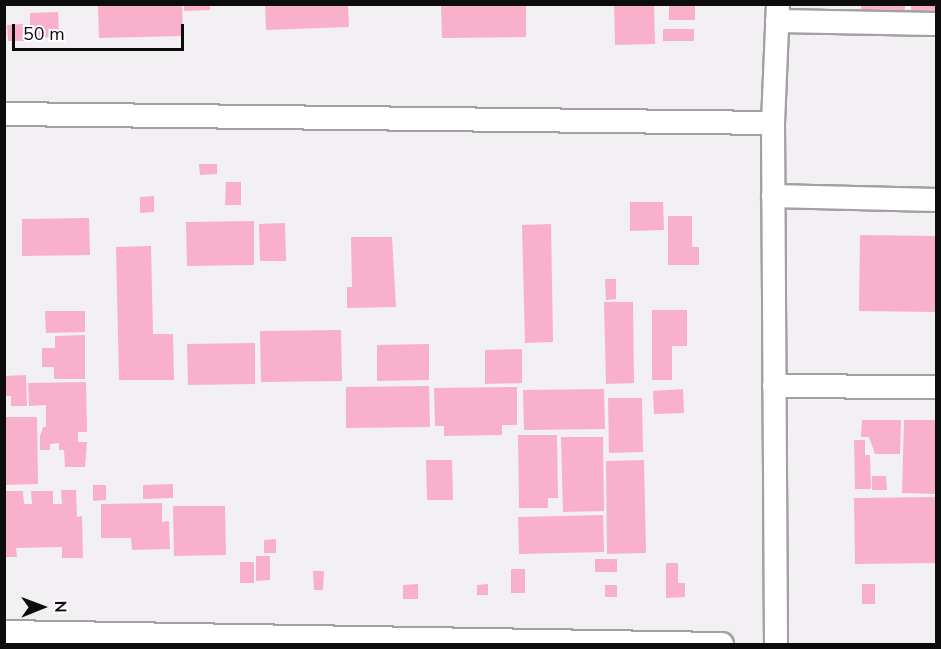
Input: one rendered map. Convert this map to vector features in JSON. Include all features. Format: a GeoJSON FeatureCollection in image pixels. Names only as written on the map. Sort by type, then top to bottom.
{"type":"FeatureCollection","features":[{"type":"Feature","properties":{"kind":"street"},"geometry":{"type":"LineString","coordinates":[[776,645],[773,123],[777,13],[936,24]]}},
{"type":"Feature","properties":{"kind":"street"},"geometry":{"type":"LineString","coordinates":[[4,114],[773,123]]}},
{"type":"Feature","properties":{"kind":"street"},"geometry":{"type":"LineString","coordinates":[[773,196],[936,200]]}},
{"type":"Feature","properties":{"kind":"street"},"geometry":{"type":"LineString","coordinates":[[774,386],[936,387]]}},
{"type":"Feature","properties":{"kind":"street"},"geometry":{"type":"LineString","coordinates":[[4,632],[722,645]]}},
{"type":"Feature","properties":{"kind":"building"},"geometry":{"type":"Polygon","coordinates":[[[98,4],[182,4],[183,36],[99,38],[98,4]]]}},
{"type":"Feature","properties":{"kind":"building"},"geometry":{"type":"Polygon","coordinates":[[[184,4],[210,4],[210,10],[184,11],[184,4]]]}},
{"type":"Feature","properties":{"kind":"building"},"geometry":{"type":"Polygon","coordinates":[[[265,4],[348,4],[349,27],[266,30],[265,4]]]}},
{"type":"Feature","properties":{"kind":"building"},"geometry":{"type":"Polygon","coordinates":[[[526,4],[526,37],[442,38],[441,5],[526,4]]]}},
{"type":"Feature","properties":{"kind":"building"},"geometry":{"type":"Polygon","coordinates":[[[614,4],[654,4],[655,44],[615,45],[614,4]]]}},
{"type":"Feature","properties":{"kind":"building"},"geometry":{"type":"Polygon","coordinates":[[[669,4],[695,4],[695,20],[669,20],[669,4]]]}},
{"type":"Feature","properties":{"kind":"building"},"geometry":{"type":"Polygon","coordinates":[[[861,4],[905,4],[904,21],[861,20],[861,4]]]}},
{"type":"Feature","properties":{"kind":"building"},"geometry":{"type":"Polygon","coordinates":[[[911,4],[936,4],[936,17],[911,17],[911,4]]]}},
{"type":"Feature","properties":{"kind":"building"},"geometry":{"type":"Polygon","coordinates":[[[58,12],[59,37],[30,38],[30,13],[58,12]]]}},
{"type":"Feature","properties":{"kind":"building"},"geometry":{"type":"Polygon","coordinates":[[[23,24],[24,41],[8,41],[7,25],[23,24]]]}},
{"type":"Feature","properties":{"kind":"building"},"geometry":{"type":"Polygon","coordinates":[[[663,29],[694,29],[694,41],[663,41],[663,29]]]}},
{"type":"Feature","properties":{"kind":"building"},"geometry":{"type":"Polygon","coordinates":[[[199,164],[217,164],[217,174],[200,175],[199,164]]]}},
{"type":"Feature","properties":{"kind":"building"},"geometry":{"type":"Polygon","coordinates":[[[226,182],[241,182],[241,205],[225,205],[226,182]]]}},
{"type":"Feature","properties":{"kind":"building"},"geometry":{"type":"Polygon","coordinates":[[[154,196],[154,212],[140,213],[140,197],[154,196]]]}},
{"type":"Feature","properties":{"kind":"building"},"geometry":{"type":"Polygon","coordinates":[[[630,202],[663,202],[664,230],[630,231],[630,202]]]}},
{"type":"Feature","properties":{"kind":"building"},"geometry":{"type":"Polygon","coordinates":[[[668,216],[692,216],[692,247],[699,247],[699,265],[668,265],[668,216]]]}},
{"type":"Feature","properties":{"kind":"building"},"geometry":{"type":"Polygon","coordinates":[[[89,218],[90,255],[22,256],[22,219],[89,218]]]}},
{"type":"Feature","properties":{"kind":"building"},"geometry":{"type":"Polygon","coordinates":[[[254,221],[254,265],[187,266],[186,222],[254,221]]]}},
{"type":"Feature","properties":{"kind":"building"},"geometry":{"type":"Polygon","coordinates":[[[285,223],[286,261],[260,261],[259,224],[285,223]]]}},
{"type":"Feature","properties":{"kind":"building"},"geometry":{"type":"Polygon","coordinates":[[[551,224],[553,342],[525,343],[522,225],[551,224]]]}},
{"type":"Feature","properties":{"kind":"building"},"geometry":{"type":"Polygon","coordinates":[[[860,235],[936,236],[936,312],[859,311],[860,235]]]}},
{"type":"Feature","properties":{"kind":"building"},"geometry":{"type":"Polygon","coordinates":[[[351,237],[392,237],[396,307],[347,308],[347,287],[352,287],[351,237]]]}},
{"type":"Feature","properties":{"kind":"building"},"geometry":{"type":"Polygon","coordinates":[[[151,246],[153,334],[173,334],[174,380],[119,380],[116,247],[151,246]]]}},
{"type":"Feature","properties":{"kind":"building"},"geometry":{"type":"Polygon","coordinates":[[[605,279],[616,279],[616,299],[606,300],[605,279]]]}},
{"type":"Feature","properties":{"kind":"building"},"geometry":{"type":"Polygon","coordinates":[[[604,302],[633,302],[634,383],[606,384],[604,302]]]}},
{"type":"Feature","properties":{"kind":"building"},"geometry":{"type":"Polygon","coordinates":[[[652,310],[687,310],[687,346],[672,346],[672,380],[652,380],[652,310]]]}},
{"type":"Feature","properties":{"kind":"building"},"geometry":{"type":"Polygon","coordinates":[[[45,311],[85,311],[85,332],[46,333],[45,311]]]}},
{"type":"Feature","properties":{"kind":"building"},"geometry":{"type":"Polygon","coordinates":[[[341,330],[342,381],[261,382],[260,331],[341,330]]]}},
{"type":"Feature","properties":{"kind":"building"},"geometry":{"type":"Polygon","coordinates":[[[85,335],[85,379],[54,379],[54,367],[42,367],[42,348],[55,348],[55,336],[85,335]]]}},
{"type":"Feature","properties":{"kind":"building"},"geometry":{"type":"Polygon","coordinates":[[[255,343],[255,384],[188,385],[187,344],[255,343]]]}},
{"type":"Feature","properties":{"kind":"building"},"geometry":{"type":"Polygon","coordinates":[[[429,344],[429,380],[377,381],[377,345],[429,344]]]}},
{"type":"Feature","properties":{"kind":"building"},"geometry":{"type":"Polygon","coordinates":[[[522,349],[522,383],[485,384],[485,350],[522,349]]]}},
{"type":"Feature","properties":{"kind":"building"},"geometry":{"type":"Polygon","coordinates":[[[26,375],[27,406],[11,406],[11,396],[4,396],[4,376],[26,375]]]}},
{"type":"Feature","properties":{"kind":"building"},"geometry":{"type":"Polygon","coordinates":[[[86,382],[87,432],[78,432],[78,442],[87,442],[85,467],[65,467],[64,450],[59,450],[59,443],[50,444],[50,450],[40,450],[40,436],[43,427],[46,427],[46,405],[29,406],[28,383],[86,382]]]}},
{"type":"Feature","properties":{"kind":"building"},"geometry":{"type":"Polygon","coordinates":[[[429,386],[430,427],[346,428],[346,387],[429,386]]]}},
{"type":"Feature","properties":{"kind":"building"},"geometry":{"type":"Polygon","coordinates":[[[517,387],[517,425],[502,425],[502,435],[444,436],[444,426],[435,426],[434,388],[517,387]]]}},
{"type":"Feature","properties":{"kind":"building"},"geometry":{"type":"Polygon","coordinates":[[[604,389],[605,429],[524,430],[523,390],[604,389]]]}},
{"type":"Feature","properties":{"kind":"building"},"geometry":{"type":"Polygon","coordinates":[[[683,389],[684,413],[654,414],[653,391],[683,389]]]}},
{"type":"Feature","properties":{"kind":"building"},"geometry":{"type":"Polygon","coordinates":[[[608,398],[642,398],[643,452],[609,453],[608,398]]]}},
{"type":"Feature","properties":{"kind":"building"},"geometry":{"type":"Polygon","coordinates":[[[4,417],[37,417],[38,484],[4,485],[4,417]]]}},
{"type":"Feature","properties":{"kind":"building"},"geometry":{"type":"Polygon","coordinates":[[[862,420],[901,420],[900,454],[875,454],[869,437],[861,437],[862,420]]]}},
{"type":"Feature","properties":{"kind":"building"},"geometry":{"type":"Polygon","coordinates":[[[904,420],[936,420],[936,494],[902,493],[904,420]]]}},
{"type":"Feature","properties":{"kind":"building"},"geometry":{"type":"Polygon","coordinates":[[[518,435],[557,435],[558,498],[548,498],[548,508],[519,508],[518,435]]]}},
{"type":"Feature","properties":{"kind":"building"},"geometry":{"type":"Polygon","coordinates":[[[561,437],[603,437],[604,511],[563,512],[561,437]]]}},
{"type":"Feature","properties":{"kind":"building"},"geometry":{"type":"Polygon","coordinates":[[[854,440],[865,440],[865,455],[870,455],[871,489],[855,489],[854,440]]]}},
{"type":"Feature","properties":{"kind":"building"},"geometry":{"type":"Polygon","coordinates":[[[426,460],[452,460],[453,500],[427,500],[426,460]]]}},
{"type":"Feature","properties":{"kind":"building"},"geometry":{"type":"Polygon","coordinates":[[[644,460],[646,553],[607,554],[606,461],[644,460]]]}},
{"type":"Feature","properties":{"kind":"building"},"geometry":{"type":"Polygon","coordinates":[[[872,476],[886,476],[887,490],[872,490],[872,476]]]}},
{"type":"Feature","properties":{"kind":"building"},"geometry":{"type":"Polygon","coordinates":[[[173,484],[173,498],[143,499],[143,485],[173,484]]]}},
{"type":"Feature","properties":{"kind":"building"},"geometry":{"type":"Polygon","coordinates":[[[93,485],[106,485],[106,500],[93,501],[93,485]]]}},
{"type":"Feature","properties":{"kind":"building"},"geometry":{"type":"Polygon","coordinates":[[[61,490],[76,490],[77,517],[82,516],[83,558],[62,558],[62,547],[16,548],[17,557],[4,557],[5,491],[23,491],[24,504],[32,504],[31,491],[53,491],[53,504],[62,504],[61,490]]]}},
{"type":"Feature","properties":{"kind":"building"},"geometry":{"type":"Polygon","coordinates":[[[936,497],[936,563],[855,564],[854,498],[936,497]]]}},
{"type":"Feature","properties":{"kind":"building"},"geometry":{"type":"Polygon","coordinates":[[[162,503],[162,522],[169,521],[170,549],[132,550],[131,538],[101,538],[101,504],[162,503]]]}},
{"type":"Feature","properties":{"kind":"building"},"geometry":{"type":"Polygon","coordinates":[[[173,506],[225,506],[226,555],[174,556],[173,506]]]}},
{"type":"Feature","properties":{"kind":"building"},"geometry":{"type":"Polygon","coordinates":[[[603,515],[604,552],[519,554],[518,517],[603,515]]]}},
{"type":"Feature","properties":{"kind":"building"},"geometry":{"type":"Polygon","coordinates":[[[276,539],[276,553],[264,553],[264,540],[276,539]]]}},
{"type":"Feature","properties":{"kind":"building"},"geometry":{"type":"Polygon","coordinates":[[[256,556],[270,556],[270,580],[256,581],[256,556]]]}},
{"type":"Feature","properties":{"kind":"building"},"geometry":{"type":"Polygon","coordinates":[[[595,559],[617,559],[617,572],[595,572],[595,559]]]}},
{"type":"Feature","properties":{"kind":"building"},"geometry":{"type":"Polygon","coordinates":[[[240,562],[254,562],[254,583],[240,583],[240,562]]]}},
{"type":"Feature","properties":{"kind":"building"},"geometry":{"type":"Polygon","coordinates":[[[666,563],[678,563],[678,583],[685,583],[685,597],[666,598],[666,563]]]}},
{"type":"Feature","properties":{"kind":"building"},"geometry":{"type":"Polygon","coordinates":[[[511,569],[525,569],[525,593],[511,593],[511,569]]]}},
{"type":"Feature","properties":{"kind":"building"},"geometry":{"type":"Polygon","coordinates":[[[313,571],[324,571],[323,590],[314,590],[313,571]]]}},
{"type":"Feature","properties":{"kind":"building"},"geometry":{"type":"Polygon","coordinates":[[[418,584],[418,599],[403,599],[403,585],[418,584]]]}},
{"type":"Feature","properties":{"kind":"building"},"geometry":{"type":"Polygon","coordinates":[[[488,584],[488,595],[477,595],[477,585],[488,584]]]}},
{"type":"Feature","properties":{"kind":"building"},"geometry":{"type":"Polygon","coordinates":[[[862,584],[875,584],[875,604],[862,604],[862,584]]]}},
{"type":"Feature","properties":{"kind":"building"},"geometry":{"type":"Polygon","coordinates":[[[605,585],[617,585],[617,597],[605,597],[605,585]]]}}]}
